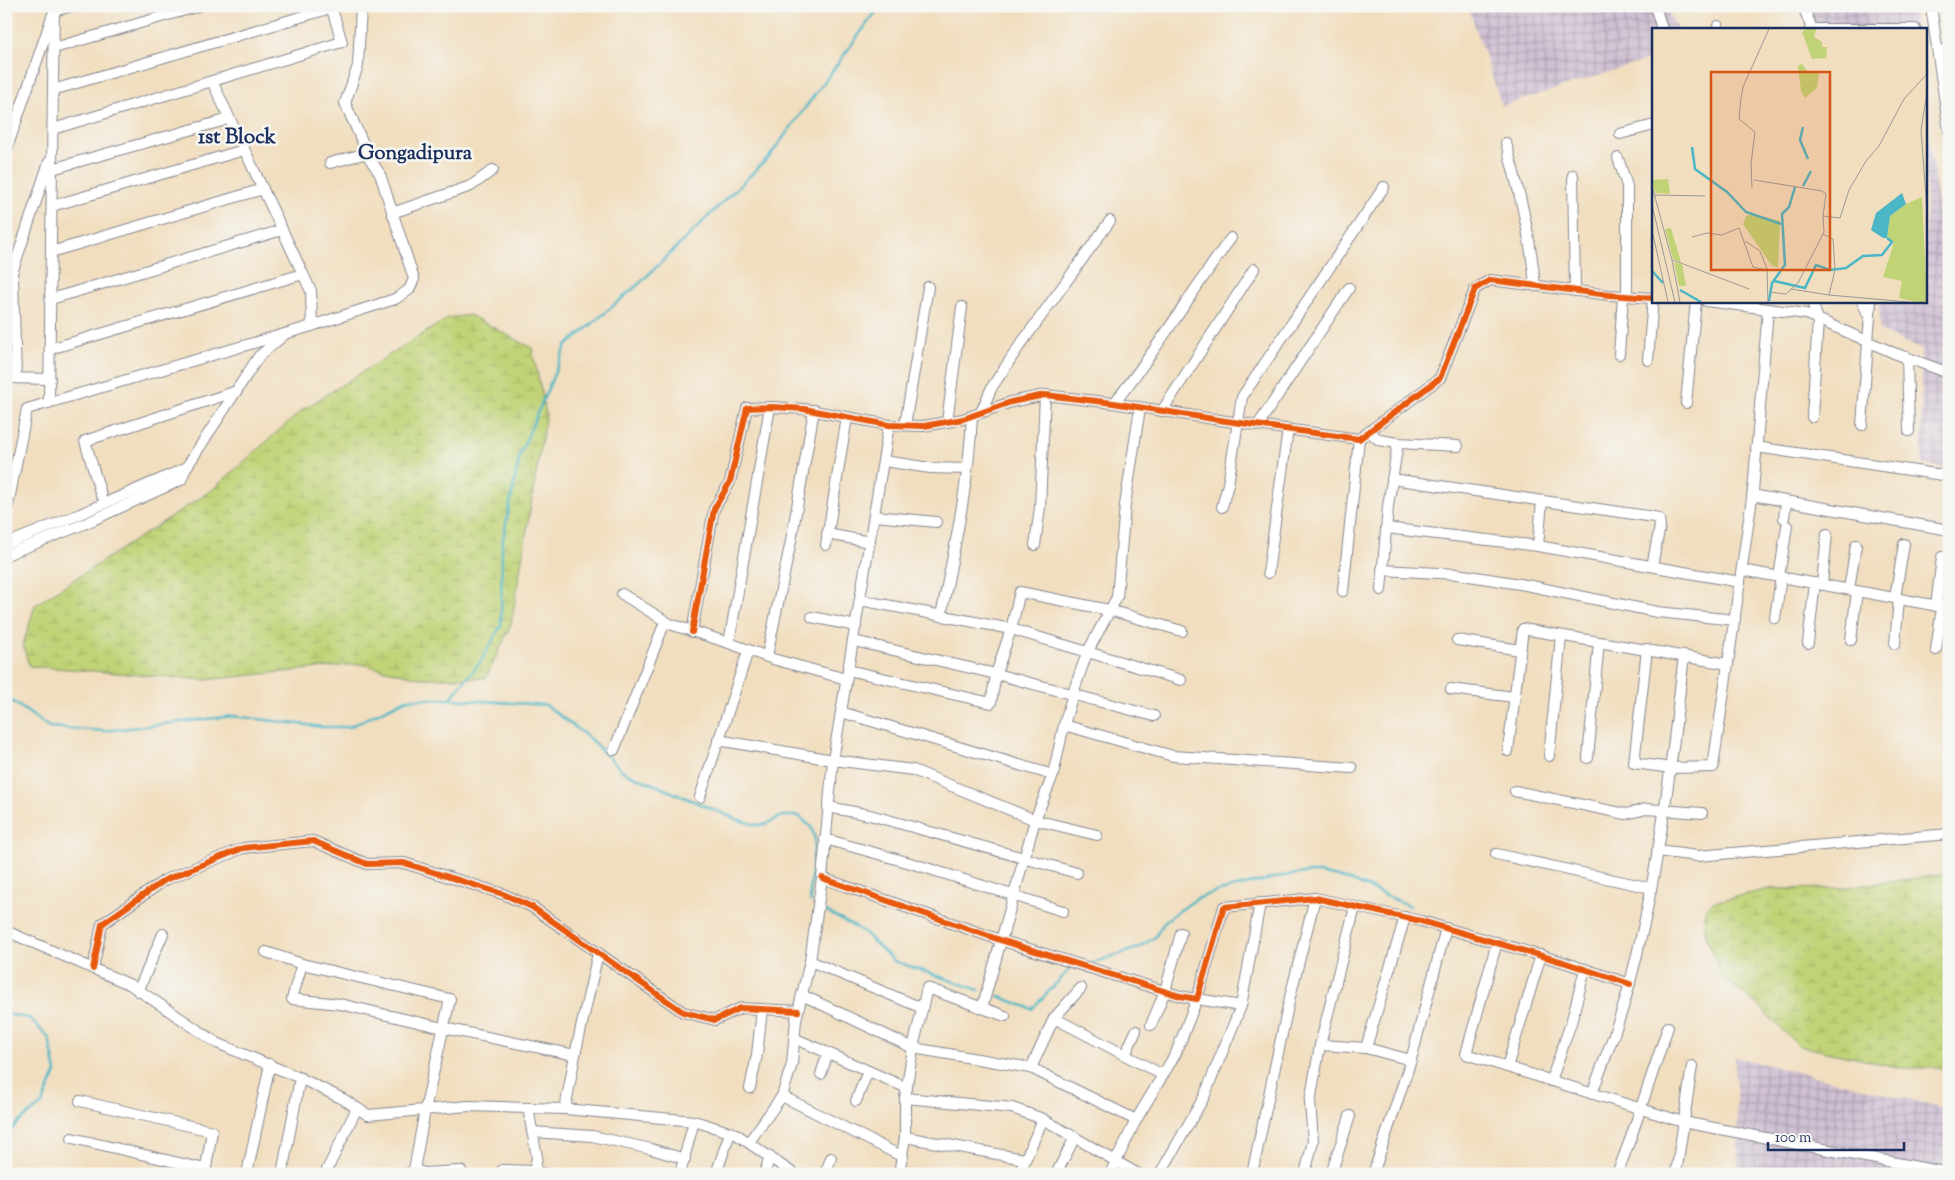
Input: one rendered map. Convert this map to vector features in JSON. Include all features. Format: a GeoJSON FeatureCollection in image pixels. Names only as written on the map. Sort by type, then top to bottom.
{"type":"FeatureCollection","features":[{"type":"Feature","properties":{"kind":"street"},"geometry":{"type":"LineString","coordinates":[[54,9],[72,6]]}},
{"type":"Feature","properties":{"kind":"street"},"geometry":{"type":"LineString","coordinates":[[54,48],[199,6]]}},
{"type":"Feature","properties":{"kind":"street"},"geometry":{"type":"LineString","coordinates":[[6,515],[27,409],[312,326],[395,299],[409,290],[414,279],[380,174],[367,152],[345,103],[358,66],[361,6]]}},
{"type":"Feature","properties":{"kind":"street"},"geometry":{"type":"LineString","coordinates":[[1655,6],[1662,28]]}},
{"type":"Feature","properties":{"kind":"street"},"geometry":{"type":"LineString","coordinates":[[1803,6],[1811,28]]}},
{"type":"Feature","properties":{"kind":"street"},"geometry":{"type":"LineString","coordinates":[[1931,6],[1930,29],[1938,51],[1949,131]]}},
{"type":"Feature","properties":{"kind":"street"},"geometry":{"type":"LineString","coordinates":[[53,90],[331,7],[342,42],[53,129]]}},
{"type":"Feature","properties":{"kind":"street"},"geometry":{"type":"LineString","coordinates":[[49,403],[54,9]]}},
{"type":"Feature","properties":{"kind":"street"},"geometry":{"type":"LineString","coordinates":[[6,151],[54,9]]}},
{"type":"Feature","properties":{"kind":"street"},"geometry":{"type":"LineString","coordinates":[[1938,51],[1949,50]]}},
{"type":"Feature","properties":{"kind":"street"},"geometry":{"type":"LineString","coordinates":[[212,81],[312,291],[312,326]]}},
{"type":"Feature","properties":{"kind":"street"},"geometry":{"type":"LineString","coordinates":[[52,169],[229,118]]}},
{"type":"Feature","properties":{"kind":"street"},"geometry":{"type":"LineString","coordinates":[[1620,134],[1652,126]]}},
{"type":"Feature","properties":{"kind":"street"},"geometry":{"type":"LineString","coordinates":[[1506,143],[1526,216],[1533,255],[1535,286]]}},
{"type":"Feature","properties":{"kind":"street"},"geometry":{"type":"LineString","coordinates":[[52,206],[244,150]]}},
{"type":"Feature","properties":{"kind":"street"},"geometry":{"type":"LineString","coordinates":[[6,291],[52,151]]}},
{"type":"Feature","properties":{"kind":"street"},"geometry":{"type":"LineString","coordinates":[[330,164],[367,152]]}},
{"type":"Feature","properties":{"kind":"street"},"geometry":{"type":"LineString","coordinates":[[1618,158],[1627,186],[1625,296],[1619,354]]}},
{"type":"Feature","properties":{"kind":"street"},"geometry":{"type":"LineString","coordinates":[[392,213],[471,186],[493,170]]}},
{"type":"Feature","properties":{"kind":"street"},"geometry":{"type":"LineString","coordinates":[[1573,175],[1575,291]]}},
{"type":"Feature","properties":{"kind":"street"},"geometry":{"type":"LineString","coordinates":[[1222,507],[1228,484],[1242,397],[1384,187]]}},
{"type":"Feature","properties":{"kind":"street"},"geometry":{"type":"LineString","coordinates":[[51,252],[263,189]]}},
{"type":"Feature","properties":{"kind":"street"},"geometry":{"type":"LineString","coordinates":[[941,616],[960,524],[977,414],[992,387],[1018,348],[1110,221]]}},
{"type":"Feature","properties":{"kind":"street"},"geometry":{"type":"LineString","coordinates":[[51,299],[282,230]]}},
{"type":"Feature","properties":{"kind":"street"},"geometry":{"type":"LineString","coordinates":[[1114,404],[1140,371],[1204,274],[1232,238]]}},
{"type":"Feature","properties":{"kind":"street"},"geometry":{"type":"LineString","coordinates":[[1162,411],[1254,269]]}},
{"type":"Feature","properties":{"kind":"street"},"geometry":{"type":"LineString","coordinates":[[13,270],[11,378],[50,379]]}},
{"type":"Feature","properties":{"kind":"street"},"geometry":{"type":"LineString","coordinates":[[50,349],[303,274]]}},
{"type":"Feature","properties":{"kind":"street"},"geometry":{"type":"LineString","coordinates":[[692,632],[714,510],[730,482],[747,408],[770,407],[809,410],[889,425],[924,426],[977,414],[1011,402],[1045,395],[1359,439],[1440,378],[1475,289],[1490,280],[1575,291],[1652,298]]}},
{"type":"Feature","properties":{"kind":"street"},"geometry":{"type":"LineString","coordinates":[[905,425],[928,287]]}},
{"type":"Feature","properties":{"kind":"street"},"geometry":{"type":"LineString","coordinates":[[1258,425],[1349,288]]}},
{"type":"Feature","properties":{"kind":"street"},"geometry":{"type":"LineString","coordinates":[[1648,360],[1654,302]]}},
{"type":"Feature","properties":{"kind":"street"},"geometry":{"type":"LineString","coordinates":[[1686,403],[1696,302]]}},
{"type":"Feature","properties":{"kind":"street"},"geometry":{"type":"LineString","coordinates":[[1812,302],[1818,320],[1812,417]]}},
{"type":"Feature","properties":{"kind":"street"},"geometry":{"type":"LineString","coordinates":[[1862,302],[1870,320]]}},
{"type":"Feature","properties":{"kind":"street"},"geometry":{"type":"LineString","coordinates":[[1862,425],[1872,302]]}},
{"type":"Feature","properties":{"kind":"street"},"geometry":{"type":"LineString","coordinates":[[1729,303],[1806,314],[1907,358],[1949,373]]}},
{"type":"Feature","properties":{"kind":"street"},"geometry":{"type":"LineString","coordinates":[[946,422],[962,307]]}},
{"type":"Feature","properties":{"kind":"street"},"geometry":{"type":"LineString","coordinates":[[1647,650],[1634,763],[1672,768],[1713,767],[1752,495],[1768,308]]}},
{"type":"Feature","properties":{"kind":"street"},"geometry":{"type":"LineString","coordinates":[[6,555],[84,524],[181,480],[186,468],[259,356],[286,334]]}},
{"type":"Feature","properties":{"kind":"street"},"geometry":{"type":"LineString","coordinates":[[1907,358],[1909,431]]}},
{"type":"Feature","properties":{"kind":"street"},"geometry":{"type":"LineString","coordinates":[[101,495],[86,441],[237,391]]}},
{"type":"Feature","properties":{"kind":"street"},"geometry":{"type":"LineString","coordinates":[[1035,545],[1040,507],[1045,395]]}},
{"type":"Feature","properties":{"kind":"street"},"geometry":{"type":"LineString","coordinates":[[729,642],[770,407]]}},
{"type":"Feature","properties":{"kind":"street"},"geometry":{"type":"LineString","coordinates":[[982,1008],[1036,820],[1053,775],[1073,693],[1088,653],[1117,596],[1125,505],[1140,408]]}},
{"type":"Feature","properties":{"kind":"street"},"geometry":{"type":"LineString","coordinates":[[767,656],[791,541],[809,410]]}},
{"type":"Feature","properties":{"kind":"street"},"geometry":{"type":"LineString","coordinates":[[847,417],[826,540],[870,542]]}},
{"type":"Feature","properties":{"kind":"street"},"geometry":{"type":"LineString","coordinates":[[749,1142],[782,1096],[792,1064],[798,1011],[810,961],[822,878],[833,760],[889,425]]}},
{"type":"Feature","properties":{"kind":"street"},"geometry":{"type":"LineString","coordinates":[[1268,573],[1288,429]]}},
{"type":"Feature","properties":{"kind":"street"},"geometry":{"type":"LineString","coordinates":[[1370,432],[1379,440],[1398,443],[1458,446]]}},
{"type":"Feature","properties":{"kind":"street"},"geometry":{"type":"LineString","coordinates":[[1343,591],[1359,439]]}},
{"type":"Feature","properties":{"kind":"street"},"geometry":{"type":"LineString","coordinates":[[1381,590],[1386,528],[1398,443]]}},
{"type":"Feature","properties":{"kind":"street"},"geometry":{"type":"LineString","coordinates":[[1756,447],[1949,476]]}},
{"type":"Feature","properties":{"kind":"street"},"geometry":{"type":"LineString","coordinates":[[884,461],[930,468],[967,469]]}},
{"type":"Feature","properties":{"kind":"street"},"geometry":{"type":"LineString","coordinates":[[6,544],[186,468]]}},
{"type":"Feature","properties":{"kind":"street"},"geometry":{"type":"LineString","coordinates":[[1392,480],[1654,517],[1659,519],[1660,526],[1652,566]]}},
{"type":"Feature","properties":{"kind":"street"},"geometry":{"type":"LineString","coordinates":[[1752,495],[1949,530]]}},
{"type":"Feature","properties":{"kind":"street"},"geometry":{"type":"LineString","coordinates":[[1538,546],[1542,501]]}},
{"type":"Feature","properties":{"kind":"street"},"geometry":{"type":"LineString","coordinates":[[1775,618],[1786,522],[1786,502]]}},
{"type":"Feature","properties":{"kind":"street"},"geometry":{"type":"LineString","coordinates":[[875,516],[936,522]]}},
{"type":"Feature","properties":{"kind":"street"},"geometry":{"type":"LineString","coordinates":[[1386,528],[1538,546],[1740,582]]}},
{"type":"Feature","properties":{"kind":"street"},"geometry":{"type":"LineString","coordinates":[[1808,643],[1827,534]]}},
{"type":"Feature","properties":{"kind":"street"},"geometry":{"type":"LineString","coordinates":[[1895,644],[1897,598],[1904,544]]}},
{"type":"Feature","properties":{"kind":"street"},"geometry":{"type":"LineString","coordinates":[[1851,640],[1856,545]]}},
{"type":"Feature","properties":{"kind":"street"},"geometry":{"type":"LineString","coordinates":[[1936,650],[1942,607],[1942,557]]}},
{"type":"Feature","properties":{"kind":"street"},"geometry":{"type":"LineString","coordinates":[[1382,570],[1457,574],[1526,585],[1657,612],[1735,620]]}},
{"type":"Feature","properties":{"kind":"street"},"geometry":{"type":"LineString","coordinates":[[1742,570],[1942,607]]}},
{"type":"Feature","properties":{"kind":"street"},"geometry":{"type":"LineString","coordinates":[[622,594],[665,622],[729,642],[748,651],[773,659],[991,703],[996,674],[1011,629],[1020,592],[1109,610],[1182,631]]}},
{"type":"Feature","properties":{"kind":"street"},"geometry":{"type":"LineString","coordinates":[[860,600],[1011,629],[1181,680]]}},
{"type":"Feature","properties":{"kind":"street"},"geometry":{"type":"LineString","coordinates":[[812,617],[856,626]]}},
{"type":"Feature","properties":{"kind":"street"},"geometry":{"type":"LineString","coordinates":[[614,750],[665,622]]}},
{"type":"Feature","properties":{"kind":"street"},"geometry":{"type":"LineString","coordinates":[[1508,751],[1523,629],[1728,664]]}},
{"type":"Feature","properties":{"kind":"street"},"geometry":{"type":"LineString","coordinates":[[1548,756],[1561,636]]}},
{"type":"Feature","properties":{"kind":"street"},"geometry":{"type":"LineString","coordinates":[[1457,640],[1520,650]]}},
{"type":"Feature","properties":{"kind":"street"},"geometry":{"type":"LineString","coordinates":[[854,641],[1073,693],[1154,716]]}},
{"type":"Feature","properties":{"kind":"street"},"geometry":{"type":"LineString","coordinates":[[1588,758],[1599,642]]}},
{"type":"Feature","properties":{"kind":"street"},"geometry":{"type":"LineString","coordinates":[[700,797],[748,651]]}},
{"type":"Feature","properties":{"kind":"street"},"geometry":{"type":"LineString","coordinates":[[1592,1094],[1630,984],[1651,888],[1672,768],[1684,655]]}},
{"type":"Feature","properties":{"kind":"street"},"geometry":{"type":"LineString","coordinates":[[1451,689],[1514,697]]}},
{"type":"Feature","properties":{"kind":"street"},"geometry":{"type":"LineString","coordinates":[[841,712],[1053,775]]}},
{"type":"Feature","properties":{"kind":"street"},"geometry":{"type":"LineString","coordinates":[[1064,725],[1173,756],[1352,768]]}},
{"type":"Feature","properties":{"kind":"street"},"geometry":{"type":"LineString","coordinates":[[718,740],[833,760],[913,770],[1036,820],[1097,835]]}},
{"type":"Feature","properties":{"kind":"street"},"geometry":{"type":"LineString","coordinates":[[1515,791],[1626,814],[1646,809],[1702,813]]}},
{"type":"Feature","properties":{"kind":"street"},"geometry":{"type":"LineString","coordinates":[[828,807],[870,814],[1077,873]]}},
{"type":"Feature","properties":{"kind":"street"},"geometry":{"type":"LineString","coordinates":[[1657,851],[1698,856],[1949,834]]}},
{"type":"Feature","properties":{"kind":"street"},"geometry":{"type":"LineString","coordinates":[[826,840],[914,864],[1063,911]]}},
{"type":"Feature","properties":{"kind":"street"},"geometry":{"type":"LineString","coordinates":[[93,969],[102,924],[165,880],[243,848],[313,841],[367,864],[404,862],[503,894],[532,907],[682,1012],[715,1020],[741,1008],[798,1011]]}},
{"type":"Feature","properties":{"kind":"street"},"geometry":{"type":"LineString","coordinates":[[1496,854],[1651,888]]}},
{"type":"Feature","properties":{"kind":"street"},"geometry":{"type":"LineString","coordinates":[[822,878],[1000,940],[1165,992],[1240,1006]]}},
{"type":"Feature","properties":{"kind":"street"},"geometry":{"type":"LineString","coordinates":[[1110,1174],[1136,1120],[1176,1053],[1197,999],[1224,907],[1315,898],[1406,917],[1541,955],[1630,984]]}},
{"type":"Feature","properties":{"kind":"street"},"geometry":{"type":"LineString","coordinates":[[1252,1174],[1290,997],[1315,898]]}},
{"type":"Feature","properties":{"kind":"street"},"geometry":{"type":"LineString","coordinates":[[1160,1174],[1204,1097],[1240,1006],[1260,903]]}},
{"type":"Feature","properties":{"kind":"street"},"geometry":{"type":"LineString","coordinates":[[1305,1174],[1313,1140],[1310,1102],[1320,1045],[1355,907]]}},
{"type":"Feature","properties":{"kind":"street"},"geometry":{"type":"LineString","coordinates":[[1366,1048],[1406,917]]}},
{"type":"Feature","properties":{"kind":"street"},"geometry":{"type":"LineString","coordinates":[[1373,1174],[1411,1060],[1446,928]]}},
{"type":"Feature","properties":{"kind":"street"},"geometry":{"type":"LineString","coordinates":[[6,931],[132,985],[138,991],[217,1043],[300,1078],[368,1115],[468,1106],[565,1109],[694,1121],[730,1132],[749,1142],[794,1174]]}},
{"type":"Feature","properties":{"kind":"street"},"geometry":{"type":"LineString","coordinates":[[1151,1025],[1165,992],[1180,933]]}},
{"type":"Feature","properties":{"kind":"street"},"geometry":{"type":"LineString","coordinates":[[138,991],[163,934]]}},
{"type":"Feature","properties":{"kind":"street"},"geometry":{"type":"LineString","coordinates":[[1496,942],[1466,1054],[1683,1122],[1949,1173]]}},
{"type":"Feature","properties":{"kind":"street"},"geometry":{"type":"LineString","coordinates":[[266,952],[302,964],[450,999],[411,1172],[461,1171],[460,1174]]}},
{"type":"Feature","properties":{"kind":"street"},"geometry":{"type":"LineString","coordinates":[[565,1109],[598,953]]}},
{"type":"Feature","properties":{"kind":"street"},"geometry":{"type":"LineString","coordinates":[[1507,1067],[1541,955]]}},
{"type":"Feature","properties":{"kind":"street"},"geometry":{"type":"LineString","coordinates":[[810,961],[922,1008]]}},
{"type":"Feature","properties":{"kind":"street"},"geometry":{"type":"LineString","coordinates":[[302,964],[292,999],[340,1004],[443,1028],[575,1055]]}},
{"type":"Feature","properties":{"kind":"street"},"geometry":{"type":"LineString","coordinates":[[1551,1081],[1571,1023],[1585,969]]}},
{"type":"Feature","properties":{"kind":"street"},"geometry":{"type":"LineString","coordinates":[[899,1174],[905,1137],[906,1093],[913,1048],[927,988],[1006,1016]]}},
{"type":"Feature","properties":{"kind":"street"},"geometry":{"type":"LineString","coordinates":[[1031,1068],[1054,1018],[1080,988]]}},
{"type":"Feature","properties":{"kind":"street"},"geometry":{"type":"LineString","coordinates":[[802,996],[913,1048],[1031,1068],[1136,1120]]}},
{"type":"Feature","properties":{"kind":"street"},"geometry":{"type":"LineString","coordinates":[[750,1088],[757,1055],[762,1009]]}},
{"type":"Feature","properties":{"kind":"street"},"geometry":{"type":"LineString","coordinates":[[1054,1018],[1163,1075]]}},
{"type":"Feature","properties":{"kind":"street"},"geometry":{"type":"LineString","coordinates":[[1617,1174],[1668,1027]]}},
{"type":"Feature","properties":{"kind":"street"},"geometry":{"type":"LineString","coordinates":[[1125,1055],[1136,1031]]}},
{"type":"Feature","properties":{"kind":"street"},"geometry":{"type":"LineString","coordinates":[[794,1038],[868,1071],[906,1093],[1012,1108],[1043,1119],[1138,1174]]}},
{"type":"Feature","properties":{"kind":"street"},"geometry":{"type":"LineString","coordinates":[[1320,1045],[1366,1048],[1411,1060]]}},
{"type":"Feature","properties":{"kind":"street"},"geometry":{"type":"LineString","coordinates":[[821,1074],[828,1053]]}},
{"type":"Feature","properties":{"kind":"street"},"geometry":{"type":"LineString","coordinates":[[247,1174],[270,1064]]}},
{"type":"Feature","properties":{"kind":"street"},"geometry":{"type":"LineString","coordinates":[[1676,1174],[1692,1066]]}},
{"type":"Feature","properties":{"kind":"street"},"geometry":{"type":"LineString","coordinates":[[856,1101],[868,1071]]}},
{"type":"Feature","properties":{"kind":"street"},"geometry":{"type":"LineString","coordinates":[[282,1174],[300,1078]]}},
{"type":"Feature","properties":{"kind":"street"},"geometry":{"type":"LineString","coordinates":[[782,1096],[903,1157]]}},
{"type":"Feature","properties":{"kind":"street"},"geometry":{"type":"LineString","coordinates":[[72,1138],[205,1172],[212,1131],[80,1101]]}},
{"type":"Feature","properties":{"kind":"street"},"geometry":{"type":"LineString","coordinates":[[325,1174],[357,1108]]}},
{"type":"Feature","properties":{"kind":"street"},"geometry":{"type":"LineString","coordinates":[[528,1108],[537,1157],[534,1172]]}},
{"type":"Feature","properties":{"kind":"street"},"geometry":{"type":"LineString","coordinates":[[1331,1174],[1350,1116]]}},
{"type":"Feature","properties":{"kind":"street"},"geometry":{"type":"LineString","coordinates":[[1019,1174],[1043,1119]]}},
{"type":"Feature","properties":{"kind":"street"},"geometry":{"type":"LineString","coordinates":[[680,1174],[694,1121]]}},
{"type":"Feature","properties":{"kind":"street"},"geometry":{"type":"LineString","coordinates":[[532,1132],[592,1136],[651,1149],[685,1159]]}},
{"type":"Feature","properties":{"kind":"street"},"geometry":{"type":"LineString","coordinates":[[716,1174],[730,1132]]}},
{"type":"Feature","properties":{"kind":"street"},"geometry":{"type":"LineString","coordinates":[[905,1137],[1024,1159]]}},
{"type":"Feature","properties":{"kind":"street"},"geometry":{"type":"LineString","coordinates":[[1056,1174],[1074,1137]]}},
{"type":"Feature","properties":{"kind":"street"},"geometry":{"type":"LineString","coordinates":[[764,1174],[770,1156]]}},
{"type":"Feature","properties":{"kind":"street"},"geometry":{"type":"LineString","coordinates":[[824,1174],[831,1158]]}},
{"type":"Feature","properties":{"kind":"street"},"geometry":{"type":"LineString","coordinates":[[502,1170],[547,1174]]}},
{"type":"Feature","properties":{"kind":"shaded area"},"geometry":{"type":"Polygon","coordinates":[[[1468,6],[1665,6],[1676,28],[1652,28],[1652,59],[1502,106],[1468,6]]]}},
{"type":"Feature","properties":{"kind":"shaded area"},"geometry":{"type":"Polygon","coordinates":[[[1810,6],[1912,6],[1915,28],[1818,28],[1810,6]]]}},
{"type":"Feature","properties":{"kind":"shaded area"},"geometry":{"type":"Polygon","coordinates":[[[1928,132],[1949,288],[1949,468],[1922,464],[1921,349],[1880,331],[1879,302],[1928,302],[1928,132]]]}},
{"type":"Feature","properties":{"kind":"shaded area"},"geometry":{"type":"Polygon","coordinates":[[[1735,1057],[1949,1109],[1949,1174],[1739,1174],[1735,1057]]]}},
{"type":"Feature","properties":{"kind":"green space"},"geometry":{"type":"Polygon","coordinates":[[[470,315],[532,348],[546,414],[511,625],[486,678],[420,678],[360,664],[205,680],[29,666],[23,645],[35,605],[212,490],[302,410],[448,318],[470,315]]]}},
{"type":"Feature","properties":{"kind":"green space"},"geometry":{"type":"Polygon","coordinates":[[[1949,874],[1949,1068],[1902,1068],[1798,1046],[1756,1003],[1721,977],[1705,933],[1705,910],[1713,902],[1769,889],[1839,888],[1949,874]]]}},
{"type":"Feature","properties":{"kind":"waterway"},"geometry":{"type":"LineString","coordinates":[[450,699],[481,661],[501,625],[502,544],[520,454],[566,346],[641,282],[769,157],[880,6]]}},
{"type":"Feature","properties":{"kind":"waterway"},"geometry":{"type":"LineString","coordinates":[[6,697],[49,727],[104,731],[233,716],[323,727],[349,727],[407,699],[450,699],[546,705],[589,738],[624,772],[736,819],[756,825],[766,824],[782,816],[799,816],[811,827],[815,838],[811,902]]}},
{"type":"Feature","properties":{"kind":"waterway"},"geometry":{"type":"LineString","coordinates":[[1093,963],[1138,948],[1155,937],[1165,921],[1196,899],[1215,892],[1283,876],[1320,873],[1338,877],[1355,882],[1410,906]]}},
{"type":"Feature","properties":{"kind":"waterway"},"geometry":{"type":"LineString","coordinates":[[825,911],[862,931],[894,961],[979,990]]}},
{"type":"Feature","properties":{"kind":"waterway"},"geometry":{"type":"LineString","coordinates":[[998,996],[1032,1009],[1070,969]]}},
{"type":"Feature","properties":{"kind":"waterway"},"geometry":{"type":"LineString","coordinates":[[6,1014],[29,1018],[49,1038],[56,1072],[42,1104],[6,1135]]}},
{"type":"Feature","properties":{"kind":"cycle path"},"geometry":{"type":"LineString","coordinates":[[692,632],[714,509],[730,482],[747,408],[804,409],[889,425],[924,426],[963,419],[1011,402],[1045,395],[1113,403],[1359,439],[1440,378],[1475,289],[1490,280],[1609,295],[1652,298]]}},
{"type":"Feature","properties":{"kind":"cycle path"},"geometry":{"type":"LineString","coordinates":[[93,969],[102,924],[165,880],[243,848],[313,841],[367,864],[404,863],[503,894],[532,907],[683,1012],[715,1020],[741,1008],[798,1011]]}},
{"type":"Feature","properties":{"kind":"cycle path"},"geometry":{"type":"LineString","coordinates":[[822,878],[1000,940],[1180,996],[1197,999],[1224,907],[1315,898],[1421,921],[1563,962],[1630,984]]}},
{"type":"Feature","properties":{"kind":"district","name":"1st Block"},"geometry":{"type":"Point","coordinates":[237,136]}},
{"type":"Feature","properties":{"kind":"district","name":"Gongadipura"},"geometry":{"type":"Point","coordinates":[415,152]}}]}
